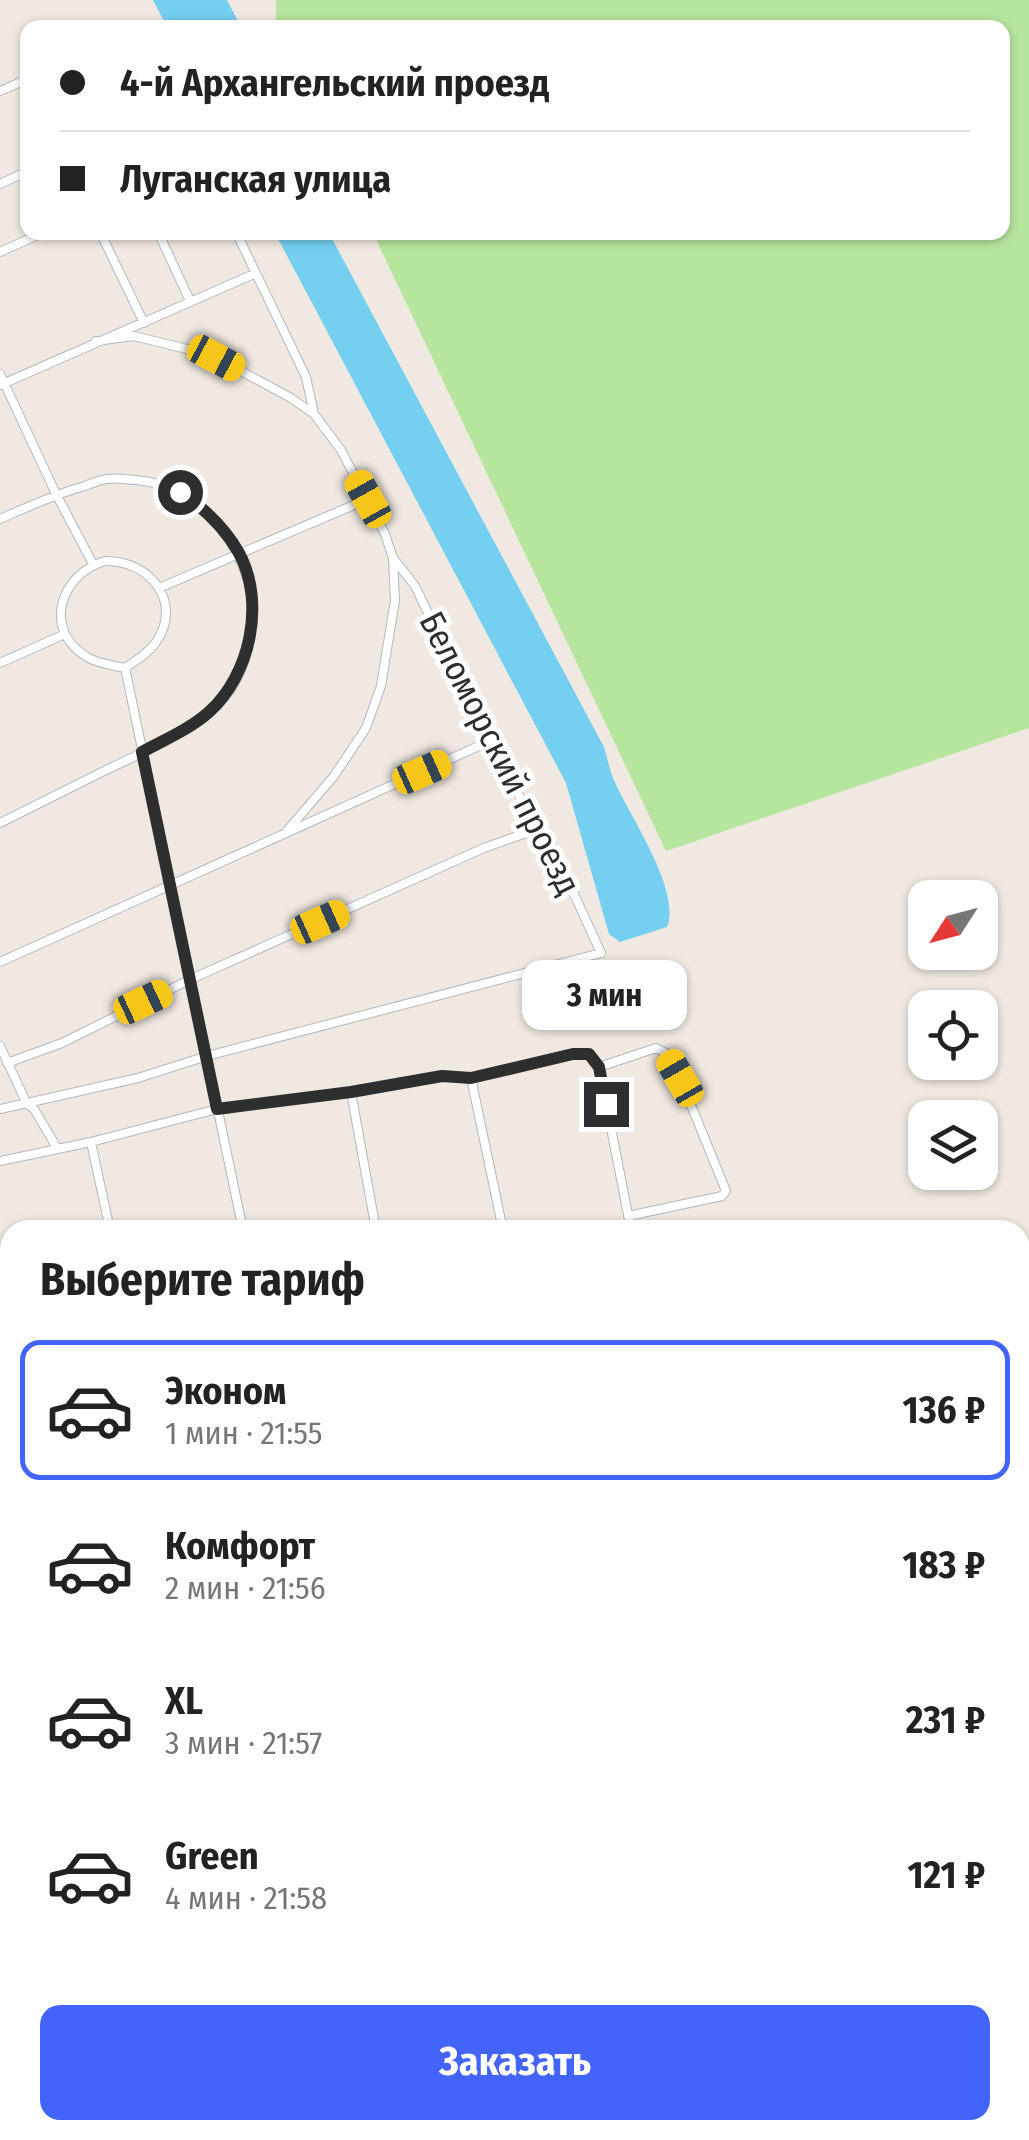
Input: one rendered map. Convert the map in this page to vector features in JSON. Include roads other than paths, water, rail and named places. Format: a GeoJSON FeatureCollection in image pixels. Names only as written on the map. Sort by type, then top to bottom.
{"type":"FeatureCollection","features":[{"type":"Feature","properties":{"kind":"street"},"geometry":{"type":"LineString","coordinates":[[0,252],[26,240]]}},
{"type":"Feature","properties":{"kind":"street"},"geometry":{"type":"LineString","coordinates":[[104,240],[144,323]]}},
{"type":"Feature","properties":{"kind":"street"},"geometry":{"type":"LineString","coordinates":[[162,240],[190,301]]}},
{"type":"Feature","properties":{"kind":"street","name":"Беломорский проезд"},"geometry":{"type":"LineString","coordinates":[[239,240],[306,376],[314,414]]}},
{"type":"Feature","properties":{"kind":"street"},"geometry":{"type":"LineString","coordinates":[[93,564],[1,381],[254,274]]}},
{"type":"Feature","properties":{"kind":"street","name":"Беломорский проезд"},"geometry":{"type":"LineString","coordinates":[[96,342],[134,336],[206,354],[274,388],[314,414],[342,450],[385,534],[393,558],[395,600],[381,686],[366,728],[334,776],[286,832]]}},
{"type":"Feature","properties":{"kind":"street"},"geometry":{"type":"LineString","coordinates":[[0,519],[56,494],[107,478],[156,482],[204,508],[239,553],[251,594],[247,646],[233,685],[208,713],[142,752],[0,824]]}},
{"type":"Feature","properties":{"kind":"street"},"geometry":{"type":"LineString","coordinates":[[159,588],[368,499]]}},
{"type":"Feature","properties":{"kind":"street","name":"Беломорский проезд"},"geometry":{"type":"LineString","coordinates":[[207,1056],[601,952],[552,846],[537,829],[490,742],[415,586],[393,558]]}},
{"type":"Feature","properties":{"kind":"street"},"geometry":{"type":"LineString","coordinates":[[93,564],[131,564],[152,578],[159,588],[164,601],[163,629],[148,652],[125,668],[95,662],[73,646],[66,634],[61,618],[62,601],[68,586],[93,564]]}},
{"type":"Feature","properties":{"kind":"street"},"geometry":{"type":"LineString","coordinates":[[0,663],[66,634]]}},
{"type":"Feature","properties":{"kind":"street"},"geometry":{"type":"LineString","coordinates":[[125,668],[241,1220]]}},
{"type":"Feature","properties":{"kind":"street"},"geometry":{"type":"LineString","coordinates":[[0,962],[490,742]]}},
{"type":"Feature","properties":{"kind":"street"},"geometry":{"type":"LineString","coordinates":[[7,1063],[62,1043],[189,980],[484,848],[537,829]]}},
{"type":"Feature","properties":{"kind":"street"},"geometry":{"type":"LineString","coordinates":[[0,1046],[27,1104],[34,1109],[56,1148]]}},
{"type":"Feature","properties":{"kind":"street"},"geometry":{"type":"LineString","coordinates":[[599,1067],[656,1048],[666,1053],[726,1191],[722,1196],[628,1216]]}},
{"type":"Feature","properties":{"kind":"street"},"geometry":{"type":"LineString","coordinates":[[0,1161],[217,1109],[442,1076],[471,1078],[573,1054],[589,1054],[599,1067],[629,1220]]}},
{"type":"Feature","properties":{"kind":"street"},"geometry":{"type":"LineString","coordinates":[[0,1109],[138,1078],[207,1056]]}},
{"type":"Feature","properties":{"kind":"street"},"geometry":{"type":"LineString","coordinates":[[471,1078],[501,1220]]}},
{"type":"Feature","properties":{"kind":"street"},"geometry":{"type":"LineString","coordinates":[[351,1092],[374,1220]]}},
{"type":"Feature","properties":{"kind":"street"},"geometry":{"type":"LineString","coordinates":[[91,1142],[108,1220]]}},
{"type":"Feature","properties":{"kind":"water"},"geometry":{"type":"Polygon","coordinates":[[[153,0],[227,0],[237,20],[163,20],[153,0]]]}},
{"type":"Feature","properties":{"kind":"water"},"geometry":{"type":"Polygon","coordinates":[[[279,240],[333,240],[604,747],[613,778],[667,893],[667,927],[620,942],[609,934],[566,783],[279,240]]]}}]}
